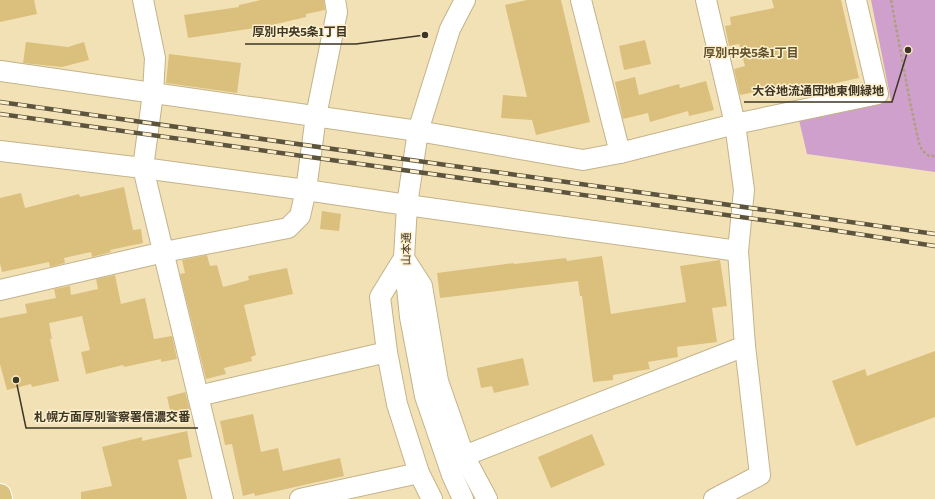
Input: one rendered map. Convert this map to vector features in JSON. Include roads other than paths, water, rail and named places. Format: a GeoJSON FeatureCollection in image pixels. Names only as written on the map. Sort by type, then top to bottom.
{"type":"FeatureCollection","features":[{"type":"Feature","properties":{"kind":"main road"},"geometry":{"type":"LineString","coordinates":[[0,495],[1,499]]}},
{"type":"Feature","properties":{"kind":"street"},"geometry":{"type":"LineString","coordinates":[[143,0],[155,58],[153,93],[143,168],[223,499]]}},
{"type":"Feature","properties":{"kind":"street"},"geometry":{"type":"LineString","coordinates":[[0,290],[164,252],[288,228],[300,216],[306,190],[316,116],[337,12],[334,0]]}},
{"type":"Feature","properties":{"kind":"street","name":"山本通"},"geometry":{"type":"LineString","coordinates":[[463,499],[452,475],[425,396],[410,317],[404,258],[407,205],[418,131],[450,29],[465,0]]}},
{"type":"Feature","properties":{"kind":"street"},"geometry":{"type":"LineString","coordinates":[[581,0],[620,153]]}},
{"type":"Feature","properties":{"kind":"street"},"geometry":{"type":"LineString","coordinates":[[706,0],[736,124],[744,190],[738,251],[745,346],[760,475],[714,499]]}},
{"type":"Feature","properties":{"kind":"street"},"geometry":{"type":"LineString","coordinates":[[0,71],[418,131],[583,160],[620,153],[736,124],[878,94],[856,0]]}},
{"type":"Feature","properties":{"kind":"street"},"geometry":{"type":"LineString","coordinates":[[0,151],[143,168],[306,190],[738,251]]}},
{"type":"Feature","properties":{"kind":"street"},"geometry":{"type":"LineString","coordinates":[[432,499],[419,473],[397,404],[387,352],[380,297],[404,258],[422,286],[438,381],[464,456],[487,499]]}},
{"type":"Feature","properties":{"kind":"street"},"geometry":{"type":"LineString","coordinates":[[464,456],[745,346]]}},
{"type":"Feature","properties":{"kind":"street"},"geometry":{"type":"LineString","coordinates":[[198,396],[387,352]]}},
{"type":"Feature","properties":{"kind":"street"},"geometry":{"type":"LineString","coordinates":[[300,499],[419,473]]}},
{"type":"Feature","properties":{"kind":"railway"},"geometry":{"type":"LineString","coordinates":[[0,102],[935,234]]}},
{"type":"Feature","properties":{"kind":"railway"},"geometry":{"type":"LineString","coordinates":[[0,114],[806,226],[935,246]]}},
{"type":"Feature","properties":{"kind":"place","name":"厚別中央5条1丁目"},"geometry":{"type":"Point","coordinates":[425,35]}},
{"type":"Feature","properties":{"kind":"place","name":"大谷地流通団地東側緑地"},"geometry":{"type":"Point","coordinates":[908,50]}},
{"type":"Feature","properties":{"kind":"place","name":"札幌方面厚別警察署信濃交番"},"geometry":{"type":"Point","coordinates":[16,380]}},
{"type":"Feature","properties":{"kind":"district","name":"厚別中央5条1丁目"},"geometry":{"type":"Point","coordinates":[751,53]}}]}
